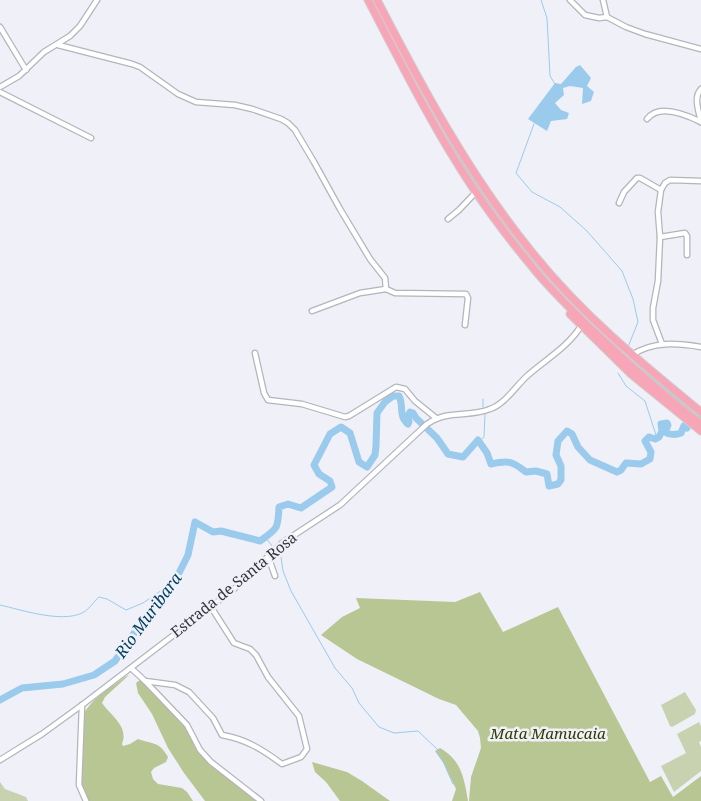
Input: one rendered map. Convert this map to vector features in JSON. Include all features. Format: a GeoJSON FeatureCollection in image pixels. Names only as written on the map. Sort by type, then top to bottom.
{"type":"FeatureCollection","features":[{"type":"Feature","properties":{"kind":"highway"},"geometry":{"type":"LineString","coordinates":[[367,0],[418,97],[476,192],[531,266],[578,316],[656,388],[701,424]]}},
{"type":"Feature","properties":{"kind":"highway"},"geometry":{"type":"LineString","coordinates":[[377,0],[413,70],[455,144],[531,251],[564,289],[632,355],[701,412]]}},
{"type":"Feature","properties":{"kind":"highway"},"geometry":{"type":"LineString","coordinates":[[499,224],[505,238],[517,254],[581,326],[631,374],[701,431]]}},
{"type":"Feature","properties":{"kind":"street"},"geometry":{"type":"LineString","coordinates":[[0,87],[16,78],[44,52],[70,36],[80,26],[97,0]]}},
{"type":"Feature","properties":{"kind":"street"},"geometry":{"type":"LineString","coordinates":[[570,0],[584,15],[599,18],[607,17],[645,34],[701,49]]}},
{"type":"Feature","properties":{"kind":"street"},"geometry":{"type":"LineString","coordinates":[[603,0],[607,17]]}},
{"type":"Feature","properties":{"kind":"street"},"geometry":{"type":"LineString","coordinates":[[0,27],[26,70]]}},
{"type":"Feature","properties":{"kind":"street"},"geometry":{"type":"LineString","coordinates":[[58,45],[140,67],[166,87],[196,102],[235,105],[252,109],[288,123],[314,162],[370,259],[385,278],[386,289]]}},
{"type":"Feature","properties":{"kind":"street"},"geometry":{"type":"LineString","coordinates":[[701,89],[697,94],[697,100],[701,122]]}},
{"type":"Feature","properties":{"kind":"street"},"geometry":{"type":"LineString","coordinates":[[0,92],[91,138]]}},
{"type":"Feature","properties":{"kind":"street"},"geometry":{"type":"LineString","coordinates":[[647,119],[654,113],[674,112],[701,122]]}},
{"type":"Feature","properties":{"kind":"street"},"geometry":{"type":"LineString","coordinates":[[619,203],[624,192],[637,178],[661,190]]}},
{"type":"Feature","properties":{"kind":"street"},"geometry":{"type":"LineString","coordinates":[[662,344],[652,320],[658,282],[660,237],[658,212],[661,190],[667,181],[701,181]]}},
{"type":"Feature","properties":{"kind":"street"},"geometry":{"type":"LineString","coordinates":[[448,219],[476,192]]}},
{"type":"Feature","properties":{"kind":"street"},"geometry":{"type":"LineString","coordinates":[[660,237],[685,233],[687,236],[687,255]]}},
{"type":"Feature","properties":{"kind":"street"},"geometry":{"type":"LineString","coordinates":[[312,311],[360,293],[386,289],[395,293],[466,294],[468,298],[465,325]]}},
{"type":"Feature","properties":{"kind":"street","name":"Estrada de Santa Rosa"},"geometry":{"type":"LineString","coordinates":[[0,760],[42,734],[82,705],[234,589],[275,549],[340,505],[427,424],[436,418],[481,412],[493,408],[527,376],[567,344],[581,326]]}},
{"type":"Feature","properties":{"kind":"street"},"geometry":{"type":"LineString","coordinates":[[632,355],[646,347],[662,344],[701,347]]}},
{"type":"Feature","properties":{"kind":"street"},"geometry":{"type":"LineString","coordinates":[[255,353],[264,393],[268,400],[302,404],[349,416],[396,387],[405,389],[422,407],[436,418]]}},
{"type":"Feature","properties":{"kind":"street"},"geometry":{"type":"LineString","coordinates":[[268,556],[275,576]]}},
{"type":"Feature","properties":{"kind":"street"},"geometry":{"type":"LineString","coordinates":[[145,681],[175,685],[189,692],[213,718],[222,735],[242,739],[258,747],[282,764],[301,758],[307,749],[299,716],[268,677],[256,655],[250,649],[234,643],[211,607]]}},
{"type":"Feature","properties":{"kind":"street"},"geometry":{"type":"LineString","coordinates":[[131,668],[187,725],[200,750],[211,762],[261,801]]}},
{"type":"Feature","properties":{"kind":"street"},"geometry":{"type":"LineString","coordinates":[[82,705],[79,784],[86,801]]}},
{"type":"Feature","properties":{"kind":"green space"},"geometry":{"type":"Polygon","coordinates":[[[372,0],[376,0],[465,164],[581,311],[623,352],[701,416],[701,422],[640,370],[581,315],[526,256],[501,225],[449,145],[372,0]]]}},
{"type":"Feature","properties":{"kind":"green space","name":"Mata Mamucaia"},"geometry":{"type":"Polygon","coordinates":[[[480,592],[503,632],[558,607],[650,782],[661,776],[673,797],[701,776],[701,801],[469,801],[471,777],[481,748],[480,738],[478,731],[456,705],[439,699],[357,659],[321,635],[342,617],[360,608],[356,598],[455,602],[480,592]]]}},
{"type":"Feature","properties":{"kind":"green space"},"geometry":{"type":"Polygon","coordinates":[[[129,675],[105,697],[102,703],[121,727],[124,738],[123,746],[138,739],[156,744],[162,748],[168,757],[166,762],[154,768],[151,772],[153,779],[158,784],[182,788],[193,801],[89,801],[81,781],[82,718],[94,700],[129,675]]]}},
{"type":"Feature","properties":{"kind":"green space"},"geometry":{"type":"Polygon","coordinates":[[[140,680],[184,724],[194,741],[214,762],[260,801],[205,801],[168,748],[152,714],[138,693],[136,683],[140,680]]]}},
{"type":"Feature","properties":{"kind":"green space"},"geometry":{"type":"Polygon","coordinates":[[[685,692],[696,710],[695,714],[672,727],[661,705],[685,692]]]}},
{"type":"Feature","properties":{"kind":"green space"},"geometry":{"type":"Polygon","coordinates":[[[699,722],[701,726],[701,741],[699,742],[701,747],[701,771],[674,792],[661,766],[686,753],[677,734],[699,722]]]}},
{"type":"Feature","properties":{"kind":"green space","name":"Mata Mamucaia"},"geometry":{"type":"Polygon","coordinates":[[[440,748],[453,759],[461,771],[468,801],[452,801],[456,789],[444,764],[435,751],[440,748]]]}},
{"type":"Feature","properties":{"kind":"green space"},"geometry":{"type":"Polygon","coordinates":[[[312,762],[347,772],[390,801],[340,801],[326,782],[315,772],[312,762]]]}},
{"type":"Feature","properties":{"kind":"green space"},"geometry":{"type":"Polygon","coordinates":[[[0,782],[5,789],[26,797],[28,801],[0,801],[0,782]]]}},
{"type":"Feature","properties":{"kind":"water"},"geometry":{"type":"Polygon","coordinates":[[[580,65],[591,78],[587,86],[594,92],[591,101],[582,104],[583,88],[570,86],[563,88],[564,95],[555,103],[561,110],[569,113],[567,119],[551,121],[547,131],[528,119],[555,83],[561,84],[580,65]]]}},
{"type":"Feature","properties":{"kind":"waterway"},"geometry":{"type":"LineString","coordinates":[[541,0],[547,18],[550,76],[555,84]]}},
{"type":"Feature","properties":{"kind":"waterway"},"geometry":{"type":"LineString","coordinates":[[415,78],[466,170],[528,255],[589,322],[700,417]]}},
{"type":"Feature","properties":{"kind":"waterway"},"geometry":{"type":"LineString","coordinates":[[534,124],[516,173],[532,192],[560,207],[587,231],[622,271],[633,299],[638,322],[628,347]]}},
{"type":"Feature","properties":{"kind":"waterway"},"geometry":{"type":"LineString","coordinates":[[618,373],[626,386],[645,401],[657,438]]}},
{"type":"Feature","properties":{"kind":"waterway","name":"Rio Muribara"},"geometry":{"type":"LineString","coordinates":[[0,700],[22,688],[63,684],[94,675],[115,661],[150,610],[175,581],[188,555],[195,522],[213,532],[221,531],[260,541],[276,527],[279,507],[288,504],[301,508],[332,487],[330,481],[319,474],[314,465],[330,434],[341,427],[350,433],[359,462],[367,467],[375,455],[377,413],[385,402],[393,396],[399,396],[405,421],[408,424],[408,416],[410,412],[413,413],[437,438],[448,454],[463,457],[478,440],[487,453],[491,464],[510,462],[526,472],[536,471],[547,474],[549,486],[558,484],[561,480],[561,466],[556,455],[558,441],[567,431],[572,434],[578,447],[590,460],[617,472],[626,463],[641,464],[650,459],[651,452],[645,441],[649,437],[655,439],[659,437],[662,431],[661,424],[667,423],[665,432],[671,434],[681,433],[684,426],[687,428]]}},
{"type":"Feature","properties":{"kind":"waterway"},"geometry":{"type":"LineString","coordinates":[[483,399],[483,407]]}},
{"type":"Feature","properties":{"kind":"waterway"},"geometry":{"type":"LineString","coordinates":[[480,441],[484,437],[485,414]]}},
{"type":"Feature","properties":{"kind":"waterway"},"geometry":{"type":"LineString","coordinates":[[265,537],[281,557],[283,571],[291,591],[335,668],[352,688],[359,703],[379,727],[394,733],[418,731],[438,750],[453,784]]}},
{"type":"Feature","properties":{"kind":"waterway"},"geometry":{"type":"LineString","coordinates":[[0,605],[41,615],[63,617],[84,612],[99,597],[107,599],[126,610],[143,603],[175,581]]}}]}
